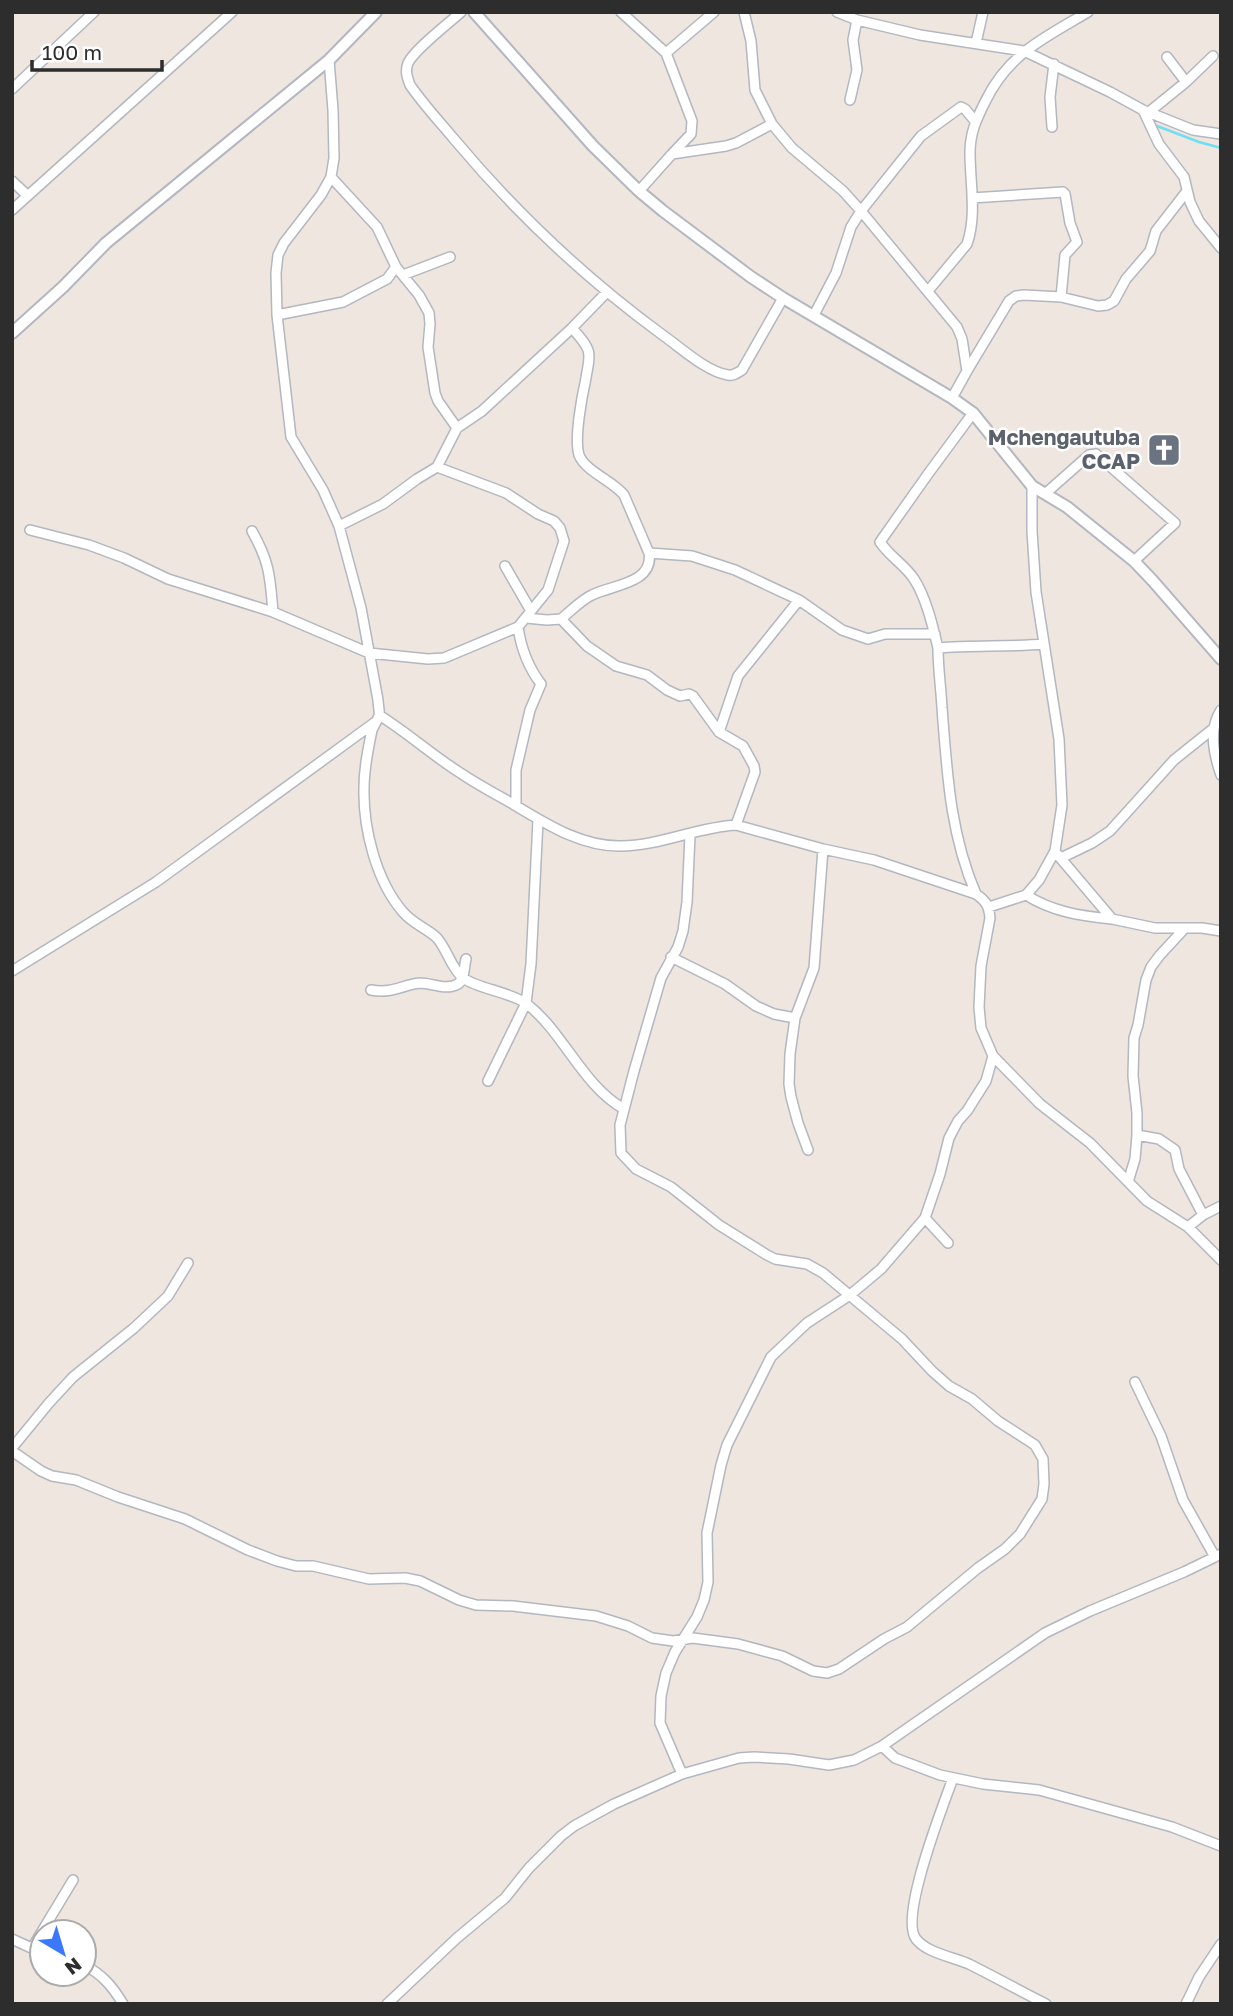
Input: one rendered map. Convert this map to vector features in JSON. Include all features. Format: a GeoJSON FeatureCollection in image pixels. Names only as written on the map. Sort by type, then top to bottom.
{"type":"FeatureCollection","features":[{"type":"Feature","properties":{"kind":"street"},"geometry":{"type":"LineString","coordinates":[[12,89],[94,12]]}},
{"type":"Feature","properties":{"kind":"street"},"geometry":{"type":"LineString","coordinates":[[12,210],[232,12]]}},
{"type":"Feature","properties":{"kind":"street"},"geometry":{"type":"LineString","coordinates":[[12,333],[106,243],[329,61],[376,12]]}},
{"type":"Feature","properties":{"kind":"street"},"geometry":{"type":"LineString","coordinates":[[461,12],[415,54],[408,64],[406,74],[410,85],[511,204],[607,292],[689,354],[726,375],[734,375],[742,370],[783,298]]}},
{"type":"Feature","properties":{"kind":"street"},"geometry":{"type":"LineString","coordinates":[[474,12],[593,146],[639,191],[751,277],[974,413],[1032,486],[1067,507],[1134,561],[1221,659]]}},
{"type":"Feature","properties":{"kind":"street"},"geometry":{"type":"LineString","coordinates":[[621,12],[666,53],[692,121],[691,134],[639,191]]}},
{"type":"Feature","properties":{"kind":"street"},"geometry":{"type":"LineString","coordinates":[[666,53],[714,12]]}},
{"type":"Feature","properties":{"kind":"street"},"geometry":{"type":"LineString","coordinates":[[744,12],[751,41],[755,90],[772,124],[786,142],[861,211],[957,327],[962,339],[967,372]]}},
{"type":"Feature","properties":{"kind":"street"},"geometry":{"type":"LineString","coordinates":[[837,12],[857,20],[920,35],[1024,51],[1146,111],[1193,130],[1221,134]]}},
{"type":"Feature","properties":{"kind":"street"},"geometry":{"type":"LineString","coordinates":[[976,43],[982,12]]}},
{"type":"Feature","properties":{"kind":"street"},"geometry":{"type":"LineString","coordinates":[[928,291],[967,244],[970,230],[971,131],[995,82],[1024,51],[1088,12]]}},
{"type":"Feature","properties":{"kind":"street"},"geometry":{"type":"LineString","coordinates":[[850,100],[856,77],[853,40],[857,20]]}},
{"type":"Feature","properties":{"kind":"street"},"geometry":{"type":"LineString","coordinates":[[1146,111],[1186,82],[1213,56]]}},
{"type":"Feature","properties":{"kind":"street"},"geometry":{"type":"LineString","coordinates":[[1167,57],[1186,82]]}},
{"type":"Feature","properties":{"kind":"street"},"geometry":{"type":"LineString","coordinates":[[329,61],[334,158],[331,177],[278,255],[277,315],[291,437],[323,490],[339,526],[358,597],[369,653],[377,719],[366,758],[363,787],[373,855],[389,891],[402,911],[435,936],[463,978],[526,1003],[554,1032],[597,1087],[624,1109]]}},
{"type":"Feature","properties":{"kind":"street"},"geometry":{"type":"LineString","coordinates":[[1052,127],[1050,97],[1054,64]]}},
{"type":"Feature","properties":{"kind":"street"},"geometry":{"type":"LineString","coordinates":[[814,315],[836,273],[852,227],[861,211],[921,136],[961,107],[975,121]]}},
{"type":"Feature","properties":{"kind":"street"},"geometry":{"type":"LineString","coordinates":[[1146,111],[1158,144],[1184,177],[1199,221],[1221,248]]}},
{"type":"Feature","properties":{"kind":"street"},"geometry":{"type":"LineString","coordinates":[[672,154],[736,143],[772,124]]}},
{"type":"Feature","properties":{"kind":"street"},"geometry":{"type":"LineString","coordinates":[[331,177],[377,227],[399,271],[419,295],[429,313],[428,348],[435,393],[457,428]]}},
{"type":"Feature","properties":{"kind":"street"},"geometry":{"type":"LineString","coordinates":[[12,181],[27,195]]}},
{"type":"Feature","properties":{"kind":"street"},"geometry":{"type":"LineString","coordinates":[[952,398],[1009,301],[1024,295],[1107,305],[1114,300],[1126,279],[1150,251],[1156,231],[1187,191]]}},
{"type":"Feature","properties":{"kind":"street"},"geometry":{"type":"LineString","coordinates":[[971,198],[1065,194],[1070,223],[1077,242],[1065,255],[1061,298]]}},
{"type":"Feature","properties":{"kind":"street"},"geometry":{"type":"LineString","coordinates":[[277,315],[343,302],[399,271],[450,257]]}},
{"type":"Feature","properties":{"kind":"street"},"geometry":{"type":"LineString","coordinates":[[339,526],[383,504],[437,467],[457,428],[482,411],[607,292]]}},
{"type":"Feature","properties":{"kind":"street"},"geometry":{"type":"LineString","coordinates":[[505,566],[529,614],[547,620],[561,619],[591,595],[631,582],[647,568],[650,560],[624,495],[583,462],[579,455],[581,403],[590,357],[585,344],[572,328]]}},
{"type":"Feature","properties":{"kind":"street"},"geometry":{"type":"LineString","coordinates":[[974,413],[880,542],[914,579],[934,634],[952,816],[976,894]]}},
{"type":"Feature","properties":{"kind":"street"},"geometry":{"type":"LineString","coordinates":[[1046,493],[1089,455],[1096,454],[1175,523],[1134,561]]}},
{"type":"Feature","properties":{"kind":"street"},"geometry":{"type":"LineString","coordinates":[[30,530],[89,545],[177,582],[273,612],[369,653],[444,658],[518,627],[548,590],[563,550],[564,535],[554,521],[530,510],[506,493],[437,467]]}},
{"type":"Feature","properties":{"kind":"street"},"geometry":{"type":"LineString","coordinates":[[989,907],[1026,895],[1058,855],[1062,805],[1059,739],[1034,566],[1032,486]]}},
{"type":"Feature","properties":{"kind":"street"},"geometry":{"type":"LineString","coordinates":[[252,531],[269,568],[273,612]]}},
{"type":"Feature","properties":{"kind":"street"},"geometry":{"type":"LineString","coordinates":[[649,553],[692,556],[735,569],[799,600],[842,630],[868,639],[886,634],[934,634]]}},
{"type":"Feature","properties":{"kind":"street"},"geometry":{"type":"LineString","coordinates":[[719,732],[738,676],[799,600]]}},
{"type":"Feature","properties":{"kind":"street"},"geometry":{"type":"LineString","coordinates":[[561,619],[587,646],[616,666],[647,674],[667,690],[680,696],[691,695],[719,732],[743,746],[755,769],[736,825]]}},
{"type":"Feature","properties":{"kind":"street"},"geometry":{"type":"LineString","coordinates":[[516,806],[516,769],[530,710],[541,684],[533,674],[521,645],[518,627]]}},
{"type":"Feature","properties":{"kind":"street"},"geometry":{"type":"LineString","coordinates":[[937,648],[1044,644]]}},
{"type":"Feature","properties":{"kind":"street"},"geometry":{"type":"LineString","coordinates":[[1221,710],[1214,728],[1214,750],[1221,775]]}},
{"type":"Feature","properties":{"kind":"street"},"geometry":{"type":"LineString","coordinates":[[377,719],[538,820],[575,836],[623,847],[736,825],[874,860],[984,899],[989,907],[990,918],[980,976],[979,1007],[981,1028],[993,1056],[1024,1089],[1090,1143],[1153,1206],[1188,1227],[1221,1260]]}},
{"type":"Feature","properties":{"kind":"street"},"geometry":{"type":"LineString","coordinates":[[12,971],[156,882],[377,719]]}},
{"type":"Feature","properties":{"kind":"street"},"geometry":{"type":"LineString","coordinates":[[1058,855],[1093,843],[1110,831],[1174,760],[1214,728]]}},
{"type":"Feature","properties":{"kind":"street"},"geometry":{"type":"LineString","coordinates":[[488,1081],[526,1003],[531,964],[538,820]]}},
{"type":"Feature","properties":{"kind":"street"},"geometry":{"type":"LineString","coordinates":[[188,1264],[168,1296],[134,1328],[73,1377],[12,1450],[52,1476],[76,1480],[178,1516],[277,1561],[369,1579],[405,1578],[420,1581],[469,1603],[596,1616],[673,1642],[702,1639],[738,1644],[782,1656],[813,1671],[827,1673],[839,1669],[907,1627],[1005,1549],[1020,1534],[1042,1499],[1043,1459],[1035,1445],[949,1385],[902,1339],[815,1268],[767,1255],[719,1225],[671,1187],[636,1169],[623,1156],[620,1149],[620,1125],[624,1109],[661,978],[678,947],[685,923],[690,835]]}},
{"type":"Feature","properties":{"kind":"street"},"geometry":{"type":"LineString","coordinates":[[808,1150],[798,1123],[789,1084],[795,1018],[814,968],[823,849]]}},
{"type":"Feature","properties":{"kind":"street"},"geometry":{"type":"LineString","coordinates":[[1058,855],[1112,919]]}},
{"type":"Feature","properties":{"kind":"street"},"geometry":{"type":"LineString","coordinates":[[1026,895],[1059,911],[1155,928],[1202,928],[1221,931]]}},
{"type":"Feature","properties":{"kind":"street"},"geometry":{"type":"LineString","coordinates":[[1128,1182],[1135,1159],[1137,1135],[1134,1038],[1146,980],[1160,955],[1185,928]]}},
{"type":"Feature","properties":{"kind":"street"},"geometry":{"type":"LineString","coordinates":[[671,957],[725,984],[756,1006],[774,1014],[795,1018]]}},
{"type":"Feature","properties":{"kind":"street"},"geometry":{"type":"LineString","coordinates":[[371,990],[385,992],[419,984],[444,987],[458,984],[463,978],[466,959]]}},
{"type":"Feature","properties":{"kind":"street"},"geometry":{"type":"LineString","coordinates":[[682,1774],[663,1731],[659,1714],[666,1673],[704,1600],[708,1582],[707,1533],[724,1454],[771,1357],[807,1324],[850,1295],[881,1269],[925,1218],[940,1174],[948,1138],[986,1081],[993,1056]]}},
{"type":"Feature","properties":{"kind":"street"},"geometry":{"type":"LineString","coordinates":[[1137,1135],[1158,1139],[1175,1150],[1180,1169],[1203,1215]]}},
{"type":"Feature","properties":{"kind":"street"},"geometry":{"type":"LineString","coordinates":[[1188,1227],[1221,1206]]}},
{"type":"Feature","properties":{"kind":"street"},"geometry":{"type":"LineString","coordinates":[[925,1218],[948,1243]]}},
{"type":"Feature","properties":{"kind":"street"},"geometry":{"type":"LineString","coordinates":[[387,2004],[457,1938],[505,1898],[528,1868],[567,1831],[614,1804],[682,1774],[738,1758],[789,1759],[829,1765],[842,1763],[882,1746],[1045,1633],[1078,1616],[1218,1556],[1183,1500],[1161,1436],[1135,1382]]}},
{"type":"Feature","properties":{"kind":"street"},"geometry":{"type":"LineString","coordinates":[[882,1746],[895,1758],[953,1778],[1039,1790],[1172,1827],[1221,1846]]}},
{"type":"Feature","properties":{"kind":"street"},"geometry":{"type":"LineString","coordinates":[[953,1778],[913,1901],[913,1934],[923,1946],[966,1963],[1046,2004]]}},
{"type":"Feature","properties":{"kind":"street"},"geometry":{"type":"LineString","coordinates":[[50,1918],[73,1880]]}},
{"type":"Feature","properties":{"kind":"street"},"geometry":{"type":"LineString","coordinates":[[12,1939],[28,1946]]}},
{"type":"Feature","properties":{"kind":"street"},"geometry":{"type":"LineString","coordinates":[[1186,2004],[1221,1944]]}},
{"type":"Feature","properties":{"kind":"street"},"geometry":{"type":"LineString","coordinates":[[98,1973],[107,1980],[123,2004]]}},
{"type":"Feature","properties":{"kind":"waterway"},"geometry":{"type":"LineString","coordinates":[[1157,126],[1221,148]]}},
{"type":"Feature","properties":{"kind":"place","name":"Mchengautuba CCAP"},"geometry":{"type":"Point","coordinates":[1164,450]}}]}
